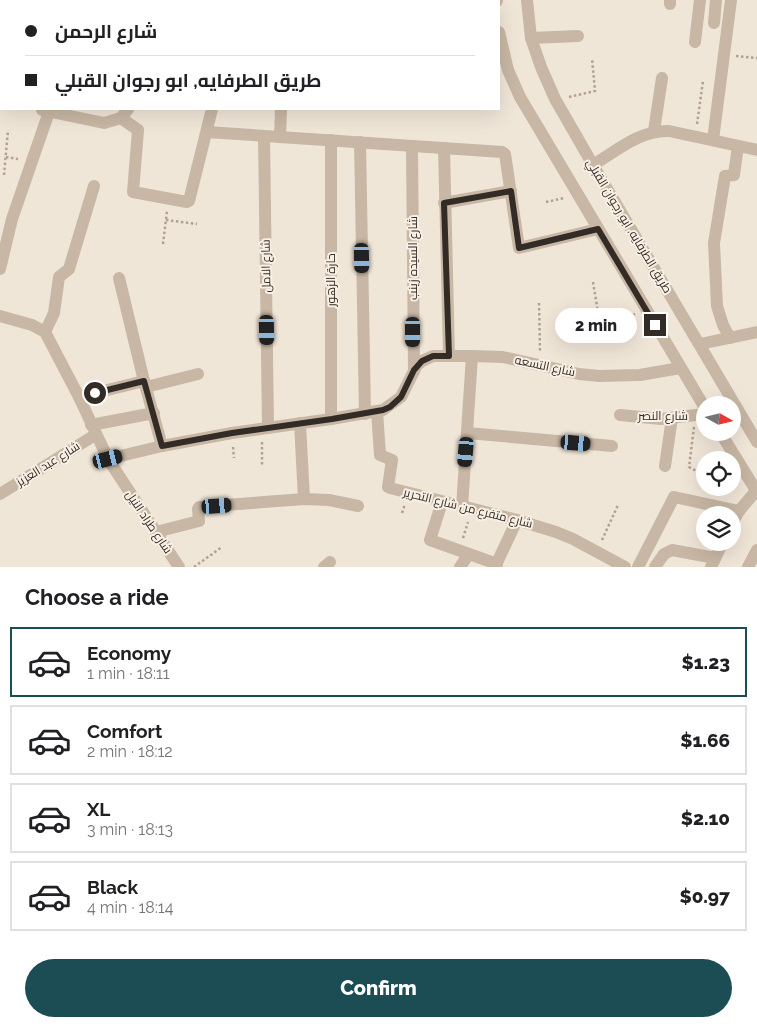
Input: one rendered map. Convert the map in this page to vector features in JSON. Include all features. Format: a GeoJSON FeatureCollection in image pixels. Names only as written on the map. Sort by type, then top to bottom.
{"type":"FeatureCollection","features":[{"type":"Feature","properties":{"kind":"street"},"geometry":{"type":"LineString","coordinates":[[195,0],[203,0]]}},
{"type":"Feature","properties":{"kind":"street","name":"طريق الطرفايه, ابو رجوان القبلي"},"geometry":{"type":"LineString","coordinates":[[527,0],[531,38],[555,99],[757,442]]}},
{"type":"Feature","properties":{"kind":"street"},"geometry":{"type":"LineString","coordinates":[[695,42],[700,0]]}},
{"type":"Feature","properties":{"kind":"street"},"geometry":{"type":"LineString","coordinates":[[714,23],[716,0]]}},
{"type":"Feature","properties":{"kind":"street"},"geometry":{"type":"LineString","coordinates":[[713,140],[730,0]]}},
{"type":"Feature","properties":{"kind":"street"},"geometry":{"type":"LineString","coordinates":[[531,38],[578,36]]}},
{"type":"Feature","properties":{"kind":"street"},"geometry":{"type":"LineString","coordinates":[[501,56],[520,97],[680,368],[696,401]]}},
{"type":"Feature","properties":{"kind":"street"},"geometry":{"type":"LineString","coordinates":[[654,131],[662,78]]}},
{"type":"Feature","properties":{"kind":"street"},"geometry":{"type":"LineString","coordinates":[[0,269],[12,219],[45,110],[99,123],[110,122],[124,113],[138,130],[133,192],[186,202],[189,201],[212,110]]}},
{"type":"Feature","properties":{"kind":"street"},"geometry":{"type":"LineString","coordinates":[[280,137],[281,110]]}},
{"type":"Feature","properties":{"kind":"street"},"geometry":{"type":"LineString","coordinates":[[593,165],[638,137],[654,131],[669,131],[757,150]]}},
{"type":"Feature","properties":{"kind":"street"},"geometry":{"type":"LineString","coordinates":[[207,132],[504,152],[520,249],[598,229]]}},
{"type":"Feature","properties":{"kind":"street","name":"شارع الامل"},"geometry":{"type":"LineString","coordinates":[[264,136],[265,428]]}},
{"type":"Feature","properties":{"kind":"street","name":"حارة الزهور"},"geometry":{"type":"LineString","coordinates":[[331,140],[332,419]]}},
{"type":"Feature","properties":{"kind":"street"},"geometry":{"type":"LineString","coordinates":[[360,142],[371,413]]}},
{"type":"Feature","properties":{"kind":"street","name":"شارع السيده زينب"},"geometry":{"type":"LineString","coordinates":[[412,146],[414,370]]}},
{"type":"Feature","properties":{"kind":"street"},"geometry":{"type":"LineString","coordinates":[[730,338],[722,325],[717,306],[714,238],[725,176],[734,175],[738,146]]}},
{"type":"Feature","properties":{"kind":"street"},"geometry":{"type":"LineString","coordinates":[[444,148],[449,356]]}},
{"type":"Feature","properties":{"kind":"street"},"geometry":{"type":"LineString","coordinates":[[0,316],[32,325],[45,332],[54,313],[59,277],[69,269],[94,186]]}},
{"type":"Feature","properties":{"kind":"street"},"geometry":{"type":"LineString","coordinates":[[444,203],[511,191]]}},
{"type":"Feature","properties":{"kind":"street"},"geometry":{"type":"LineString","coordinates":[[119,278],[162,446]]}},
{"type":"Feature","properties":{"kind":"street","name":"شارع طراد النيل"},"geometry":{"type":"LineString","coordinates":[[45,332],[108,459],[156,532],[174,565]]}},
{"type":"Feature","properties":{"kind":"street"},"geometry":{"type":"LineString","coordinates":[[700,344],[757,332]]}},
{"type":"Feature","properties":{"kind":"street","name":"شارع التسعه"},"geometry":{"type":"LineString","coordinates":[[414,370],[417,365],[427,358],[449,356],[503,358],[579,374],[619,377],[653,374],[680,368]]}},
{"type":"Feature","properties":{"kind":"street"},"geometry":{"type":"LineString","coordinates":[[467,508],[472,356]]}},
{"type":"Feature","properties":{"kind":"street"},"geometry":{"type":"LineString","coordinates":[[108,459],[162,446],[265,428],[371,413],[390,407],[401,397],[414,370]]}},
{"type":"Feature","properties":{"kind":"street"},"geometry":{"type":"LineString","coordinates":[[78,397],[198,374]]}},
{"type":"Feature","properties":{"kind":"street"},"geometry":{"type":"LineString","coordinates":[[93,430],[154,413]]}},
{"type":"Feature","properties":{"kind":"street","name":"شارع متفرع من شارع التحرير"},"geometry":{"type":"LineString","coordinates":[[371,413],[380,455],[392,460],[388,488],[556,532],[625,567]]}},
{"type":"Feature","properties":{"kind":"street","name":"شارع النصر"},"geometry":{"type":"LineString","coordinates":[[620,415],[672,418],[696,414]]}},
{"type":"Feature","properties":{"kind":"street"},"geometry":{"type":"LineString","coordinates":[[666,466],[672,418]]}},
{"type":"Feature","properties":{"kind":"street"},"geometry":{"type":"LineString","coordinates":[[300,423],[304,499]]}},
{"type":"Feature","properties":{"kind":"street","name":"شارع عبد العزيز"},"geometry":{"type":"LineString","coordinates":[[0,494],[93,430]]}},
{"type":"Feature","properties":{"kind":"street"},"geometry":{"type":"LineString","coordinates":[[468,433],[612,446]]}},
{"type":"Feature","properties":{"kind":"street"},"geometry":{"type":"LineString","coordinates":[[725,441],[756,491],[741,509]]}},
{"type":"Feature","properties":{"kind":"street"},"geometry":{"type":"LineString","coordinates":[[638,567],[674,497],[716,506]]}},
{"type":"Feature","properties":{"kind":"street"},"geometry":{"type":"LineString","coordinates":[[156,532],[199,521],[199,507],[304,499],[329,500],[358,506]]}},
{"type":"Feature","properties":{"kind":"street"},"geometry":{"type":"LineString","coordinates":[[442,502],[430,540],[496,566],[516,520]]}},
{"type":"Feature","properties":{"kind":"street"},"geometry":{"type":"LineString","coordinates":[[655,567],[664,554],[672,550],[713,562]]}},
{"type":"Feature","properties":{"kind":"street"},"geometry":{"type":"LineString","coordinates":[[748,567],[757,550]]}},
{"type":"Feature","properties":{"kind":"street"},"geometry":{"type":"LineString","coordinates":[[460,567],[464,553]]}},
{"type":"Feature","properties":{"kind":"path"},"geometry":{"type":"LineString","coordinates":[[724,54],[757,58]]}},
{"type":"Feature","properties":{"kind":"path"},"geometry":{"type":"LineString","coordinates":[[555,99],[595,91],[592,58]]}},
{"type":"Feature","properties":{"kind":"path"},"geometry":{"type":"LineString","coordinates":[[695,136],[703,81]]}},
{"type":"Feature","properties":{"kind":"path"},"geometry":{"type":"LineString","coordinates":[[4,175],[8,130]]}},
{"type":"Feature","properties":{"kind":"path"},"geometry":{"type":"LineString","coordinates":[[546,202],[578,194]]}},
{"type":"Feature","properties":{"kind":"path"},"geometry":{"type":"LineString","coordinates":[[163,244],[166,220],[197,224]]}},
{"type":"Feature","properties":{"kind":"path"},"geometry":{"type":"LineString","coordinates":[[593,282],[603,342]]}},
{"type":"Feature","properties":{"kind":"path"},"geometry":{"type":"LineString","coordinates":[[539,303],[539,365]]}},
{"type":"Feature","properties":{"kind":"path"},"geometry":{"type":"LineString","coordinates":[[600,324],[646,311]]}},
{"type":"Feature","properties":{"kind":"path"},"geometry":{"type":"LineString","coordinates":[[262,468],[265,428]]}},
{"type":"Feature","properties":{"kind":"path"},"geometry":{"type":"LineString","coordinates":[[696,436],[688,466],[696,472]]}},
{"type":"Feature","properties":{"kind":"path"},"geometry":{"type":"LineString","coordinates":[[596,552],[618,505]]}},
{"type":"Feature","properties":{"kind":"path"},"geometry":{"type":"LineString","coordinates":[[464,553],[467,508]]}},
{"type":"Feature","properties":{"kind":"path"},"geometry":{"type":"LineString","coordinates":[[194,567],[222,547]]}},
{"type":"Feature","properties":{"kind":"route"},"geometry":{"type":"LineString","coordinates":[[95,393],[144,381],[162,446],[261,428],[377,412],[390,407],[401,397],[417,365],[433,356],[449,356],[444,203],[511,191],[518,246],[520,249],[598,229],[655,325]]}}]}
